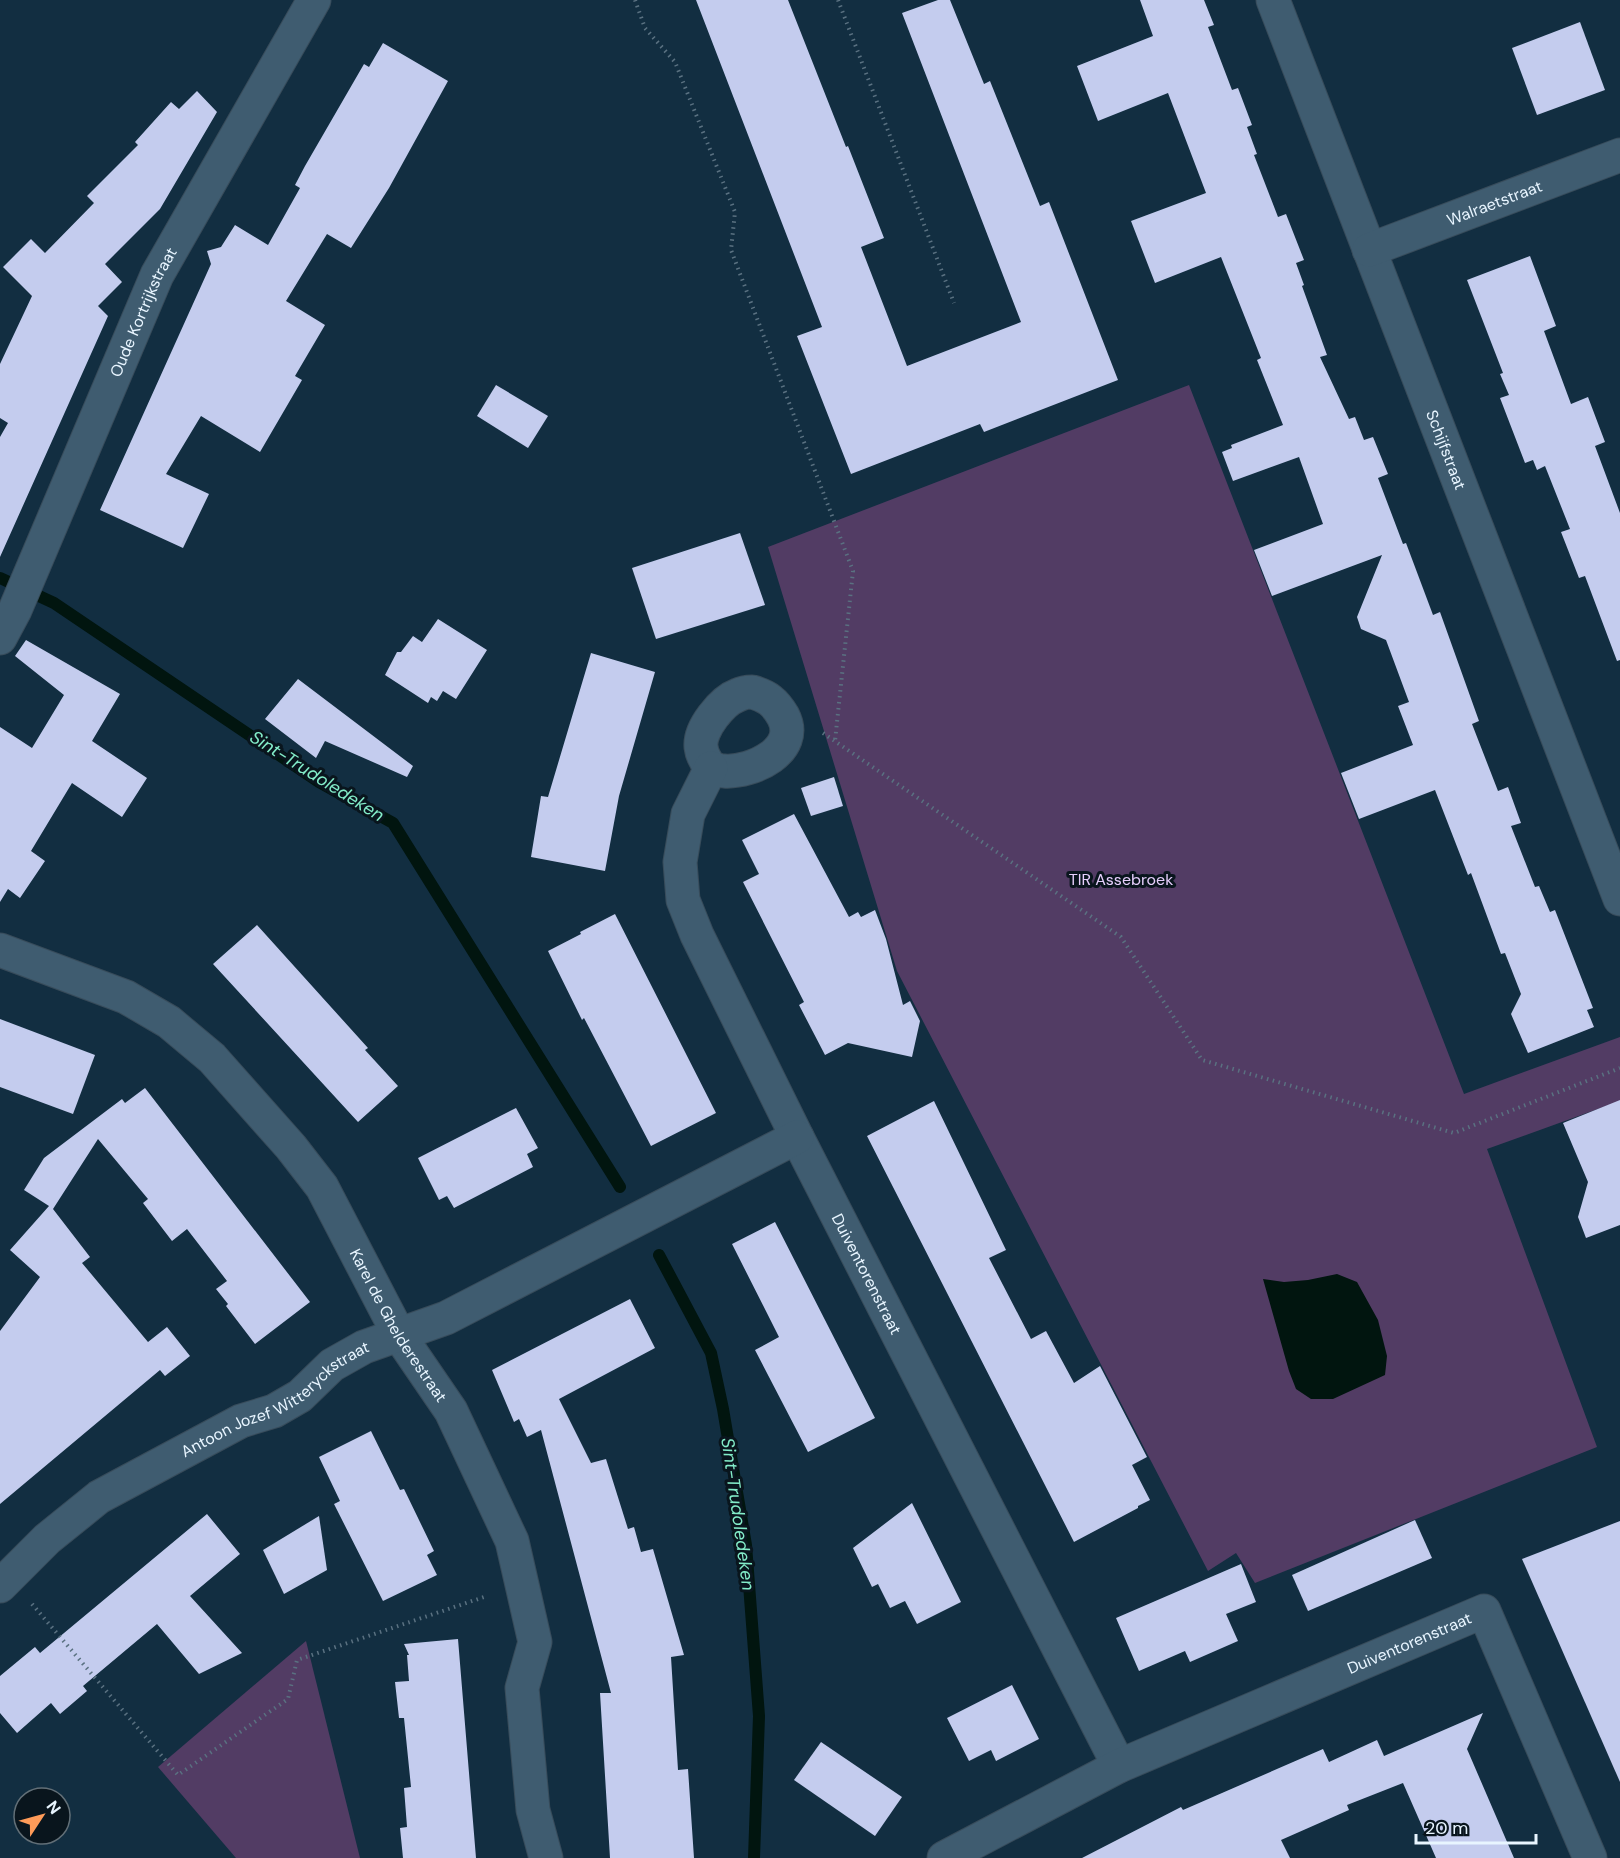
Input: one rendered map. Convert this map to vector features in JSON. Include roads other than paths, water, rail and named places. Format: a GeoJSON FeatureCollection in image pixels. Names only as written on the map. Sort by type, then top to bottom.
{"type":"FeatureCollection","features":[{"type":"Feature","properties":{"kind":"street","name":"Oude Kortrijkstraat"},"geometry":{"type":"LineString","coordinates":[[7,624],[157,275],[314,0]]}},
{"type":"Feature","properties":{"kind":"street","name":"Schijfstraat"},"geometry":{"type":"LineString","coordinates":[[1273,0],[1620,899]]}},
{"type":"Feature","properties":{"kind":"street","name":"Walraetstraat"},"geometry":{"type":"LineString","coordinates":[[1369,250],[1620,155]]}},
{"type":"Feature","properties":{"kind":"street"},"geometry":{"type":"LineString","coordinates":[[752,692],[767,696],[786,721],[788,736],[775,754],[764,761],[738,770],[724,771],[711,768],[704,759],[700,744],[711,719],[729,700],[739,694],[752,692]]}},
{"type":"Feature","properties":{"kind":"street","name":"Duiventorenstraat"},"geometry":{"type":"LineString","coordinates":[[711,768],[688,814],[680,862],[683,900],[721,987],[1119,1766]]}},
{"type":"Feature","properties":{"kind":"street","name":"Karel de Ghelderestraat"},"geometry":{"type":"LineString","coordinates":[[0,950],[126,997],[169,1022],[212,1058],[291,1147],[322,1187],[399,1335],[451,1411],[512,1541],[535,1642],[522,1688],[533,1810],[546,1858]]}},
{"type":"Feature","properties":{"kind":"street","name":"Antoon Jozef Witteryckstraat"},"geometry":{"type":"LineString","coordinates":[[4,1581],[47,1539],[99,1497],[241,1421],[274,1411],[300,1396],[332,1365],[364,1347],[446,1318],[797,1137]]}},
{"type":"Feature","properties":{"kind":"street","name":"Duiventorenstraat"},"geometry":{"type":"LineString","coordinates":[[944,1858],[1119,1766],[1484,1611],[1590,1858]]}},
{"type":"Feature","properties":{"kind":"waterway","name":"Sint-Trudoledeken"},"geometry":{"type":"LineString","coordinates":[[0,578],[54,603],[319,782],[393,823],[620,1187]]}},
{"type":"Feature","properties":{"kind":"waterway","name":"Sint-Trudoledeken"},"geometry":{"type":"LineString","coordinates":[[659,1255],[711,1353],[746,1545],[759,1716],[754,1858]]}},
{"type":"Feature","properties":{"kind":"park label","name":"TIR Assebroek"},"geometry":{"type":"Point","coordinates":[1121,879]}}]}
